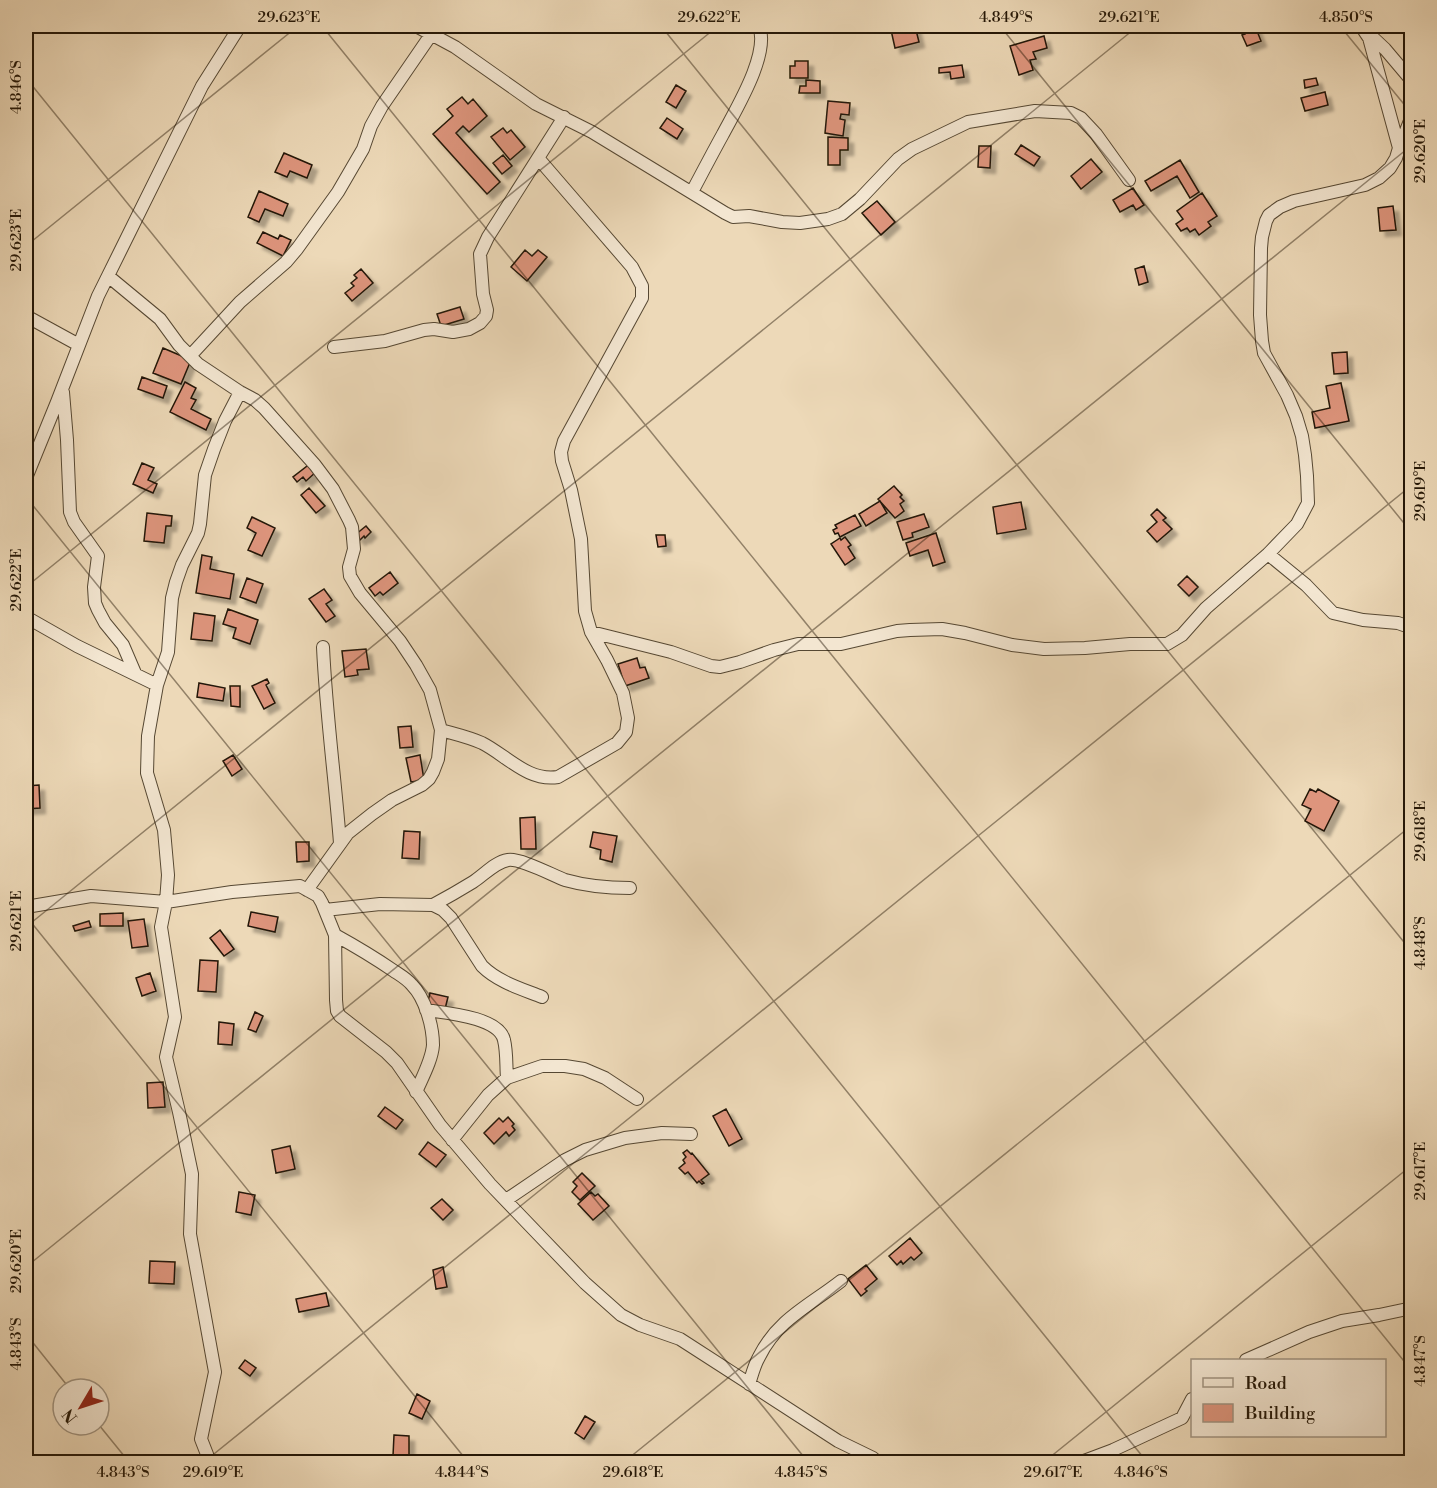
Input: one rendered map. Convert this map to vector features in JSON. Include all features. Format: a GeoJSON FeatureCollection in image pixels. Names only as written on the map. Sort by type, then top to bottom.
{"type":"FeatureCollection","features":[{"type":"Feature","properties":{"kind":"street"},"geometry":{"type":"LineString","coordinates":[[26,478],[98,296],[202,86],[240,26]]}},
{"type":"Feature","properties":{"kind":"street"},"geometry":{"type":"LineString","coordinates":[[417,26],[434,30],[536,104],[592,132],[733,217],[749,216],[782,222],[828,219],[842,214],[860,199],[898,159],[912,149],[968,122],[1035,111],[1071,113],[1081,118],[1129,180]]}},
{"type":"Feature","properties":{"kind":"street"},"geometry":{"type":"LineString","coordinates":[[692,192],[755,69],[761,39],[759,26],[776,26]]}},
{"type":"Feature","properties":{"kind":"street"},"geometry":{"type":"LineString","coordinates":[[1361,26],[1385,49],[1412,81]]}},
{"type":"Feature","properties":{"kind":"street"},"geometry":{"type":"LineString","coordinates":[[1361,26],[1369,38],[1399,148]]}},
{"type":"Feature","properties":{"kind":"street"},"geometry":{"type":"LineString","coordinates":[[190,356],[240,302],[286,262],[297,249],[338,192],[363,150],[371,126],[382,106],[434,30]]}},
{"type":"Feature","properties":{"kind":"street"},"geometry":{"type":"LineString","coordinates":[[591,632],[671,652],[698,663],[716,667],[798,644],[841,644],[910,630],[942,629],[1031,648],[1167,644],[1182,635],[1206,608],[1268,554],[1298,524],[1308,503],[1302,436],[1287,395],[1264,353],[1262,341],[1261,248],[1266,221],[1269,215],[1280,207],[1294,201],[1365,185],[1378,178],[1390,168],[1396,158],[1412,116]]}},
{"type":"Feature","properties":{"kind":"street"},"geometry":{"type":"LineString","coordinates":[[334,347],[385,341],[424,330],[453,332],[469,329],[480,323],[486,316],[487,310],[483,294],[480,254],[488,237],[564,117]]}},
{"type":"Feature","properties":{"kind":"street"},"geometry":{"type":"LineString","coordinates":[[441,730],[483,744],[526,772],[553,778],[617,742],[626,732],[628,718],[625,700],[591,632],[585,611],[581,539],[561,452],[564,441],[642,298],[642,286],[632,267],[538,158]]}},
{"type":"Feature","properties":{"kind":"street"},"geometry":{"type":"LineString","coordinates":[[108,276],[159,319],[179,345],[198,364],[255,400],[315,465],[333,489],[352,527],[354,549],[349,567],[350,576],[360,593],[400,641],[430,690],[441,730],[438,759],[434,772],[422,785],[392,800],[348,833],[307,890]]}},
{"type":"Feature","properties":{"kind":"street"},"geometry":{"type":"LineString","coordinates":[[26,316],[79,345]]}},
{"type":"Feature","properties":{"kind":"street"},"geometry":{"type":"LineString","coordinates":[[63,387],[70,512],[74,522],[98,556],[94,596],[98,610],[105,623],[123,645],[135,673]]}},
{"type":"Feature","properties":{"kind":"street"},"geometry":{"type":"LineString","coordinates":[[210,1462],[201,1439],[215,1372],[190,1234],[192,1174],[166,1057],[174,1017],[161,927],[168,875],[164,830],[147,773],[148,736],[157,685],[168,652],[171,605],[176,582],[200,524],[205,475],[225,421],[240,392]]}},
{"type":"Feature","properties":{"kind":"street"},"geometry":{"type":"LineString","coordinates":[[1268,554],[1306,585],[1333,613],[1363,620],[1398,623],[1412,628]]}},
{"type":"Feature","properties":{"kind":"street"},"geometry":{"type":"LineString","coordinates":[[26,617],[77,646],[157,685]]}},
{"type":"Feature","properties":{"kind":"street"},"geometry":{"type":"LineString","coordinates":[[323,647],[325,693],[340,843]]}},
{"type":"Feature","properties":{"kind":"street"},"geometry":{"type":"LineString","coordinates":[[433,905],[475,881],[495,865],[509,860],[518,860],[566,880],[606,888],[630,888]]}},
{"type":"Feature","properties":{"kind":"street"},"geometry":{"type":"LineString","coordinates":[[26,907],[91,896],[166,902],[232,891],[300,886],[318,896],[335,935],[336,1000],[339,1013],[397,1063],[452,1140],[490,1184],[585,1283],[621,1315],[640,1325],[680,1339],[838,1441],[873,1458],[874,1462]]}},
{"type":"Feature","properties":{"kind":"street"},"geometry":{"type":"LineString","coordinates":[[325,910],[380,904],[433,905],[443,910],[451,918],[487,971],[495,977],[542,998]]}},
{"type":"Feature","properties":{"kind":"street"},"geometry":{"type":"LineString","coordinates":[[335,935],[376,959],[414,986],[431,1023],[433,1046],[416,1092]]}},
{"type":"Feature","properties":{"kind":"street"},"geometry":{"type":"LineString","coordinates":[[426,1010],[488,1023],[498,1029],[504,1039],[507,1078]]}},
{"type":"Feature","properties":{"kind":"street"},"geometry":{"type":"LineString","coordinates":[[452,1140],[488,1095],[507,1078],[542,1066],[584,1069],[605,1078],[637,1099]]}},
{"type":"Feature","properties":{"kind":"street"},"geometry":{"type":"LineString","coordinates":[[506,1200],[565,1160],[585,1150],[625,1138],[662,1133],[691,1134]]}},
{"type":"Feature","properties":{"kind":"street"},"geometry":{"type":"LineString","coordinates":[[749,1384],[757,1359],[770,1338],[792,1315],[841,1281]]}},
{"type":"Feature","properties":{"kind":"street"},"geometry":{"type":"LineString","coordinates":[[1248,1359],[1309,1332],[1342,1321],[1412,1308]]}},
{"type":"Feature","properties":{"kind":"street"},"geometry":{"type":"LineString","coordinates":[[1082,1462],[1182,1418],[1191,1402]]}},
{"type":"Feature","properties":{"kind":"building"},"geometry":{"type":"Polygon","coordinates":[[[901,26],[915,26],[919,42],[895,48],[891,30],[901,28],[901,26]]]}},
{"type":"Feature","properties":{"kind":"building"},"geometry":{"type":"Polygon","coordinates":[[[1242,26],[1255,26],[1261,41],[1247,46],[1242,35],[1245,34],[1242,26]]]}},
{"type":"Feature","properties":{"kind":"building"},"geometry":{"type":"Polygon","coordinates":[[[1044,36],[1047,48],[1033,52],[1036,59],[1030,60],[1033,70],[1019,75],[1010,46],[1044,36]]]}},
{"type":"Feature","properties":{"kind":"building"},"geometry":{"type":"Polygon","coordinates":[[[795,61],[808,61],[808,78],[790,78],[790,66],[795,66],[795,61]]]}},
{"type":"Feature","properties":{"kind":"building"},"geometry":{"type":"Polygon","coordinates":[[[962,65],[964,77],[951,79],[950,72],[939,73],[939,68],[962,65]]]}},
{"type":"Feature","properties":{"kind":"building"},"geometry":{"type":"Polygon","coordinates":[[[1316,78],[1318,85],[1305,88],[1304,80],[1316,78]]]}},
{"type":"Feature","properties":{"kind":"building"},"geometry":{"type":"Polygon","coordinates":[[[806,80],[820,81],[820,93],[799,93],[800,86],[806,86],[806,80]]]}},
{"type":"Feature","properties":{"kind":"building"},"geometry":{"type":"Polygon","coordinates":[[[676,85],[686,91],[676,108],[666,102],[676,85]]]}},
{"type":"Feature","properties":{"kind":"building"},"geometry":{"type":"Polygon","coordinates":[[[1325,92],[1328,105],[1305,111],[1301,98],[1325,92]]]}},
{"type":"Feature","properties":{"kind":"building"},"geometry":{"type":"Polygon","coordinates":[[[462,97],[468,104],[473,99],[487,116],[469,132],[463,126],[456,133],[500,182],[487,194],[433,134],[453,116],[447,109],[462,97]]]}},
{"type":"Feature","properties":{"kind":"building"},"geometry":{"type":"Polygon","coordinates":[[[828,101],[850,103],[849,115],[841,114],[840,119],[845,120],[843,136],[825,133],[828,101]]]}},
{"type":"Feature","properties":{"kind":"building"},"geometry":{"type":"Polygon","coordinates":[[[667,118],[683,129],[677,139],[660,128],[667,118]]]}},
{"type":"Feature","properties":{"kind":"building"},"geometry":{"type":"Polygon","coordinates":[[[503,128],[507,133],[511,130],[525,147],[510,160],[491,137],[503,128]]]}},
{"type":"Feature","properties":{"kind":"building"},"geometry":{"type":"Polygon","coordinates":[[[828,137],[848,138],[848,150],[840,150],[840,165],[828,165],[828,137]]]}},
{"type":"Feature","properties":{"kind":"building"},"geometry":{"type":"Polygon","coordinates":[[[1021,145],[1040,157],[1034,166],[1015,154],[1021,145]]]}},
{"type":"Feature","properties":{"kind":"building"},"geometry":{"type":"Polygon","coordinates":[[[979,146],[991,146],[990,168],[978,167],[979,146]]]}},
{"type":"Feature","properties":{"kind":"building"},"geometry":{"type":"Polygon","coordinates":[[[284,153],[312,165],[307,178],[290,171],[287,177],[275,172],[284,153]]]}},
{"type":"Feature","properties":{"kind":"building"},"geometry":{"type":"Polygon","coordinates":[[[503,155],[512,166],[502,174],[493,163],[503,155]]]}},
{"type":"Feature","properties":{"kind":"building"},"geometry":{"type":"Polygon","coordinates":[[[1091,159],[1102,172],[1081,189],[1071,176],[1091,159]]]}},
{"type":"Feature","properties":{"kind":"building"},"geometry":{"type":"Polygon","coordinates":[[[1180,160],[1199,192],[1190,198],[1177,176],[1151,191],[1145,181],[1180,160]]]}},
{"type":"Feature","properties":{"kind":"building"},"geometry":{"type":"Polygon","coordinates":[[[1133,188],[1144,205],[1136,210],[1133,205],[1120,212],[1113,200],[1133,188]]]}},
{"type":"Feature","properties":{"kind":"building"},"geometry":{"type":"Polygon","coordinates":[[[259,191],[288,204],[283,216],[265,209],[259,222],[248,217],[259,191]]]}},
{"type":"Feature","properties":{"kind":"building"},"geometry":{"type":"Polygon","coordinates":[[[1202,193],[1217,216],[1208,222],[1211,226],[1199,235],[1195,229],[1190,232],[1187,228],[1181,231],[1176,224],[1183,219],[1177,211],[1202,193]]]}},
{"type":"Feature","properties":{"kind":"building"},"geometry":{"type":"Polygon","coordinates":[[[877,201],[895,222],[881,235],[862,213],[877,201]]]}},
{"type":"Feature","properties":{"kind":"building"},"geometry":{"type":"Polygon","coordinates":[[[1393,206],[1396,230],[1380,231],[1378,208],[1393,206]]]}},
{"type":"Feature","properties":{"kind":"building"},"geometry":{"type":"Polygon","coordinates":[[[263,232],[278,239],[280,235],[291,240],[283,256],[257,243],[263,232]]]}},
{"type":"Feature","properties":{"kind":"building"},"geometry":{"type":"Polygon","coordinates":[[[525,250],[532,256],[538,250],[547,257],[527,281],[511,267],[525,250]]]}},
{"type":"Feature","properties":{"kind":"building"},"geometry":{"type":"Polygon","coordinates":[[[1144,266],[1148,282],[1139,285],[1135,269],[1144,266]]]}},
{"type":"Feature","properties":{"kind":"building"},"geometry":{"type":"Polygon","coordinates":[[[361,269],[373,283],[352,301],[345,293],[354,286],[351,283],[357,278],[354,275],[361,269]]]}},
{"type":"Feature","properties":{"kind":"building"},"geometry":{"type":"Polygon","coordinates":[[[460,307],[464,319],[441,326],[437,314],[460,307]]]}},
{"type":"Feature","properties":{"kind":"building"},"geometry":{"type":"Polygon","coordinates":[[[163,348],[191,360],[181,384],[153,373],[163,348]]]}},
{"type":"Feature","properties":{"kind":"building"},"geometry":{"type":"Polygon","coordinates":[[[1347,352],[1348,373],[1334,374],[1332,353],[1347,352]]]}},
{"type":"Feature","properties":{"kind":"building"},"geometry":{"type":"Polygon","coordinates":[[[142,377],[167,386],[163,398],[138,389],[142,377]]]}},
{"type":"Feature","properties":{"kind":"building"},"geometry":{"type":"Polygon","coordinates":[[[185,382],[196,388],[191,398],[196,400],[191,409],[211,419],[206,430],[170,412],[185,382]]]}},
{"type":"Feature","properties":{"kind":"building"},"geometry":{"type":"Polygon","coordinates":[[[1341,383],[1349,421],[1315,428],[1312,412],[1330,408],[1326,386],[1341,383]]]}},
{"type":"Feature","properties":{"kind":"building"},"geometry":{"type":"Polygon","coordinates":[[[142,463],[154,468],[148,480],[157,484],[153,493],[133,484],[142,463]]]}},
{"type":"Feature","properties":{"kind":"building"},"geometry":{"type":"Polygon","coordinates":[[[311,463],[317,471],[306,481],[303,477],[297,482],[293,477],[311,463]]]}},
{"type":"Feature","properties":{"kind":"building"},"geometry":{"type":"Polygon","coordinates":[[[894,486],[904,501],[900,504],[904,511],[895,518],[878,499],[894,486]]]}},
{"type":"Feature","properties":{"kind":"building"},"geometry":{"type":"Polygon","coordinates":[[[309,488],[325,506],[316,513],[301,495],[309,488]]]}},
{"type":"Feature","properties":{"kind":"building"},"geometry":{"type":"Polygon","coordinates":[[[880,501],[887,513],[866,526],[859,514],[880,501]]]}},
{"type":"Feature","properties":{"kind":"building"},"geometry":{"type":"Polygon","coordinates":[[[1021,502],[1026,529],[997,534],[993,507],[1021,502]]]}},
{"type":"Feature","properties":{"kind":"building"},"geometry":{"type":"Polygon","coordinates":[[[1157,509],[1172,529],[1157,542],[1147,531],[1157,522],[1151,515],[1157,509]]]}},
{"type":"Feature","properties":{"kind":"building"},"geometry":{"type":"Polygon","coordinates":[[[147,513],[172,516],[171,526],[166,526],[164,543],[144,541],[147,513]]]}},
{"type":"Feature","properties":{"kind":"building"},"geometry":{"type":"Polygon","coordinates":[[[924,514],[929,527],[912,533],[913,537],[903,540],[897,522],[924,514]]]}},
{"type":"Feature","properties":{"kind":"building"},"geometry":{"type":"Polygon","coordinates":[[[855,515],[861,526],[840,537],[838,533],[835,534],[833,530],[837,528],[835,525],[855,515]]]}},
{"type":"Feature","properties":{"kind":"building"},"geometry":{"type":"Polygon","coordinates":[[[252,517],[275,528],[262,556],[248,550],[256,533],[247,528],[252,517]]]}},
{"type":"Feature","properties":{"kind":"building"},"geometry":{"type":"Polygon","coordinates":[[[366,526],[371,532],[360,540],[355,535],[366,526]]]}},
{"type":"Feature","properties":{"kind":"building"},"geometry":{"type":"Polygon","coordinates":[[[936,533],[945,562],[933,566],[928,550],[910,556],[906,543],[936,533]]]}},
{"type":"Feature","properties":{"kind":"building"},"geometry":{"type":"Polygon","coordinates":[[[656,535],[665,535],[666,546],[658,547],[656,535]]]}},
{"type":"Feature","properties":{"kind":"building"},"geometry":{"type":"Polygon","coordinates":[[[845,537],[851,545],[848,547],[855,558],[845,565],[831,544],[845,537]]]}},
{"type":"Feature","properties":{"kind":"building"},"geometry":{"type":"Polygon","coordinates":[[[202,555],[212,557],[210,569],[234,574],[230,599],[196,593],[202,555]]]}},
{"type":"Feature","properties":{"kind":"building"},"geometry":{"type":"Polygon","coordinates":[[[390,572],[398,583],[383,595],[380,592],[375,596],[369,588],[390,572]]]}},
{"type":"Feature","properties":{"kind":"building"},"geometry":{"type":"Polygon","coordinates":[[[1187,576],[1198,587],[1189,596],[1178,585],[1187,576]]]}},
{"type":"Feature","properties":{"kind":"building"},"geometry":{"type":"Polygon","coordinates":[[[247,578],[263,584],[256,603],[240,597],[247,578]]]}},
{"type":"Feature","properties":{"kind":"building"},"geometry":{"type":"Polygon","coordinates":[[[324,589],[332,600],[326,604],[335,616],[326,622],[309,599],[324,589]]]}},
{"type":"Feature","properties":{"kind":"building"},"geometry":{"type":"Polygon","coordinates":[[[228,609],[258,620],[250,644],[233,638],[236,628],[223,624],[228,609]]]}},
{"type":"Feature","properties":{"kind":"building"},"geometry":{"type":"Polygon","coordinates":[[[194,613],[215,616],[212,641],[191,639],[194,613]]]}},
{"type":"Feature","properties":{"kind":"building"},"geometry":{"type":"Polygon","coordinates":[[[366,649],[369,669],[357,670],[358,675],[345,677],[342,651],[366,649]]]}},
{"type":"Feature","properties":{"kind":"building"},"geometry":{"type":"Polygon","coordinates":[[[637,658],[640,668],[645,667],[649,678],[625,686],[618,664],[637,658]]]}},
{"type":"Feature","properties":{"kind":"building"},"geometry":{"type":"Polygon","coordinates":[[[267,679],[269,683],[266,685],[275,703],[264,709],[252,686],[267,679]]]}},
{"type":"Feature","properties":{"kind":"building"},"geometry":{"type":"Polygon","coordinates":[[[199,683],[225,688],[223,701],[197,697],[199,683]]]}},
{"type":"Feature","properties":{"kind":"building"},"geometry":{"type":"Polygon","coordinates":[[[230,686],[240,686],[240,707],[231,706],[230,686]]]}},
{"type":"Feature","properties":{"kind":"building"},"geometry":{"type":"Polygon","coordinates":[[[411,726],[413,747],[400,748],[398,727],[411,726]]]}},
{"type":"Feature","properties":{"kind":"building"},"geometry":{"type":"Polygon","coordinates":[[[233,755],[242,769],[232,776],[223,761],[233,755]]]}},
{"type":"Feature","properties":{"kind":"building"},"geometry":{"type":"Polygon","coordinates":[[[420,755],[424,780],[411,782],[406,758],[420,755]]]}},
{"type":"Feature","properties":{"kind":"building"},"geometry":{"type":"Polygon","coordinates":[[[39,785],[40,808],[26,809],[26,786],[39,785]]]}},
{"type":"Feature","properties":{"kind":"building"},"geometry":{"type":"Polygon","coordinates":[[[1310,789],[1316,792],[1318,789],[1339,801],[1324,831],[1305,821],[1311,809],[1302,805],[1310,789]]]}},
{"type":"Feature","properties":{"kind":"building"},"geometry":{"type":"Polygon","coordinates":[[[535,817],[536,849],[521,849],[520,818],[535,817]]]}},
{"type":"Feature","properties":{"kind":"building"},"geometry":{"type":"Polygon","coordinates":[[[404,831],[420,832],[419,859],[402,858],[404,831]]]}},
{"type":"Feature","properties":{"kind":"building"},"geometry":{"type":"Polygon","coordinates":[[[593,832],[617,836],[612,862],[600,859],[601,850],[590,847],[593,832]]]}},
{"type":"Feature","properties":{"kind":"building"},"geometry":{"type":"Polygon","coordinates":[[[296,842],[309,842],[309,861],[297,862],[296,842]]]}},
{"type":"Feature","properties":{"kind":"building"},"geometry":{"type":"Polygon","coordinates":[[[251,912],[278,917],[275,932],[248,926],[251,912]]]}},
{"type":"Feature","properties":{"kind":"building"},"geometry":{"type":"Polygon","coordinates":[[[123,913],[123,926],[100,926],[100,914],[123,913]]]}},
{"type":"Feature","properties":{"kind":"building"},"geometry":{"type":"Polygon","coordinates":[[[144,919],[148,946],[132,948],[128,921],[144,919]]]}},
{"type":"Feature","properties":{"kind":"building"},"geometry":{"type":"Polygon","coordinates":[[[89,921],[91,927],[75,931],[73,926],[89,921]]]}},
{"type":"Feature","properties":{"kind":"building"},"geometry":{"type":"Polygon","coordinates":[[[220,930],[234,949],[224,956],[210,938],[220,930]]]}},
{"type":"Feature","properties":{"kind":"building"},"geometry":{"type":"Polygon","coordinates":[[[200,960],[218,961],[216,992],[198,991],[200,960]]]}},
{"type":"Feature","properties":{"kind":"building"},"geometry":{"type":"Polygon","coordinates":[[[150,973],[156,991],[142,996],[136,978],[150,973]]]}},
{"type":"Feature","properties":{"kind":"building"},"geometry":{"type":"Polygon","coordinates":[[[430,993],[448,997],[445,1009],[427,1005],[430,993]]]}},
{"type":"Feature","properties":{"kind":"building"},"geometry":{"type":"Polygon","coordinates":[[[255,1012],[263,1016],[256,1032],[248,1029],[255,1012]]]}},
{"type":"Feature","properties":{"kind":"building"},"geometry":{"type":"Polygon","coordinates":[[[219,1022],[234,1024],[232,1045],[218,1044],[219,1022]]]}},
{"type":"Feature","properties":{"kind":"building"},"geometry":{"type":"Polygon","coordinates":[[[163,1082],[165,1107],[148,1108],[147,1083],[163,1082]]]}},
{"type":"Feature","properties":{"kind":"building"},"geometry":{"type":"Polygon","coordinates":[[[385,1107],[403,1120],[396,1129],[378,1116],[385,1107]]]}},
{"type":"Feature","properties":{"kind":"building"},"geometry":{"type":"Polygon","coordinates":[[[726,1109],[742,1139],[729,1146],[713,1116],[726,1109]]]}},
{"type":"Feature","properties":{"kind":"building"},"geometry":{"type":"Polygon","coordinates":[[[508,1117],[514,1124],[512,1126],[515,1130],[509,1136],[506,1132],[494,1144],[484,1133],[499,1118],[503,1122],[508,1117]]]}},
{"type":"Feature","properties":{"kind":"building"},"geometry":{"type":"Polygon","coordinates":[[[428,1142],[446,1155],[436,1167],[419,1154],[428,1142]]]}},
{"type":"Feature","properties":{"kind":"building"},"geometry":{"type":"Polygon","coordinates":[[[290,1146],[295,1169],[276,1173],[272,1150],[290,1146]]]}},
{"type":"Feature","properties":{"kind":"building"},"geometry":{"type":"Polygon","coordinates":[[[687,1150],[709,1174],[701,1180],[704,1183],[702,1184],[699,1181],[697,1183],[688,1172],[685,1174],[679,1168],[685,1163],[683,1160],[686,1157],[683,1153],[687,1150]]]}},
{"type":"Feature","properties":{"kind":"building"},"geometry":{"type":"Polygon","coordinates":[[[582,1173],[595,1186],[580,1200],[572,1192],[577,1186],[573,1182],[582,1173]]]}},
{"type":"Feature","properties":{"kind":"building"},"geometry":{"type":"Polygon","coordinates":[[[239,1192],[255,1195],[251,1215],[236,1212],[239,1192]]]}},
{"type":"Feature","properties":{"kind":"building"},"geometry":{"type":"Polygon","coordinates":[[[591,1192],[595,1196],[598,1194],[609,1206],[593,1220],[578,1204],[591,1192]]]}},
{"type":"Feature","properties":{"kind":"building"},"geometry":{"type":"Polygon","coordinates":[[[442,1199],[453,1210],[443,1220],[431,1208],[442,1199]]]}},
{"type":"Feature","properties":{"kind":"building"},"geometry":{"type":"Polygon","coordinates":[[[910,1238],[922,1253],[914,1260],[911,1257],[903,1264],[901,1261],[897,1265],[889,1256],[910,1238]]]}},
{"type":"Feature","properties":{"kind":"building"},"geometry":{"type":"Polygon","coordinates":[[[150,1261],[175,1262],[174,1284],[149,1283],[150,1261]]]}},
{"type":"Feature","properties":{"kind":"building"},"geometry":{"type":"Polygon","coordinates":[[[866,1265],[877,1279],[865,1289],[867,1291],[861,1296],[848,1279],[866,1265]]]}},
{"type":"Feature","properties":{"kind":"building"},"geometry":{"type":"Polygon","coordinates":[[[443,1267],[447,1287],[436,1289],[433,1270],[443,1267]]]}},
{"type":"Feature","properties":{"kind":"building"},"geometry":{"type":"Polygon","coordinates":[[[326,1293],[329,1306],[299,1312],[296,1299],[326,1293]]]}},
{"type":"Feature","properties":{"kind":"building"},"geometry":{"type":"Polygon","coordinates":[[[245,1360],[256,1368],[250,1376],[239,1368],[245,1360]]]}},
{"type":"Feature","properties":{"kind":"building"},"geometry":{"type":"Polygon","coordinates":[[[417,1394],[430,1401],[422,1419],[409,1413],[417,1394]]]}},
{"type":"Feature","properties":{"kind":"building"},"geometry":{"type":"Polygon","coordinates":[[[585,1416],[595,1422],[584,1439],[575,1433],[585,1416]]]}},
{"type":"Feature","properties":{"kind":"building"},"geometry":{"type":"Polygon","coordinates":[[[394,1435],[409,1436],[409,1456],[393,1456],[394,1435]]]}}]}
